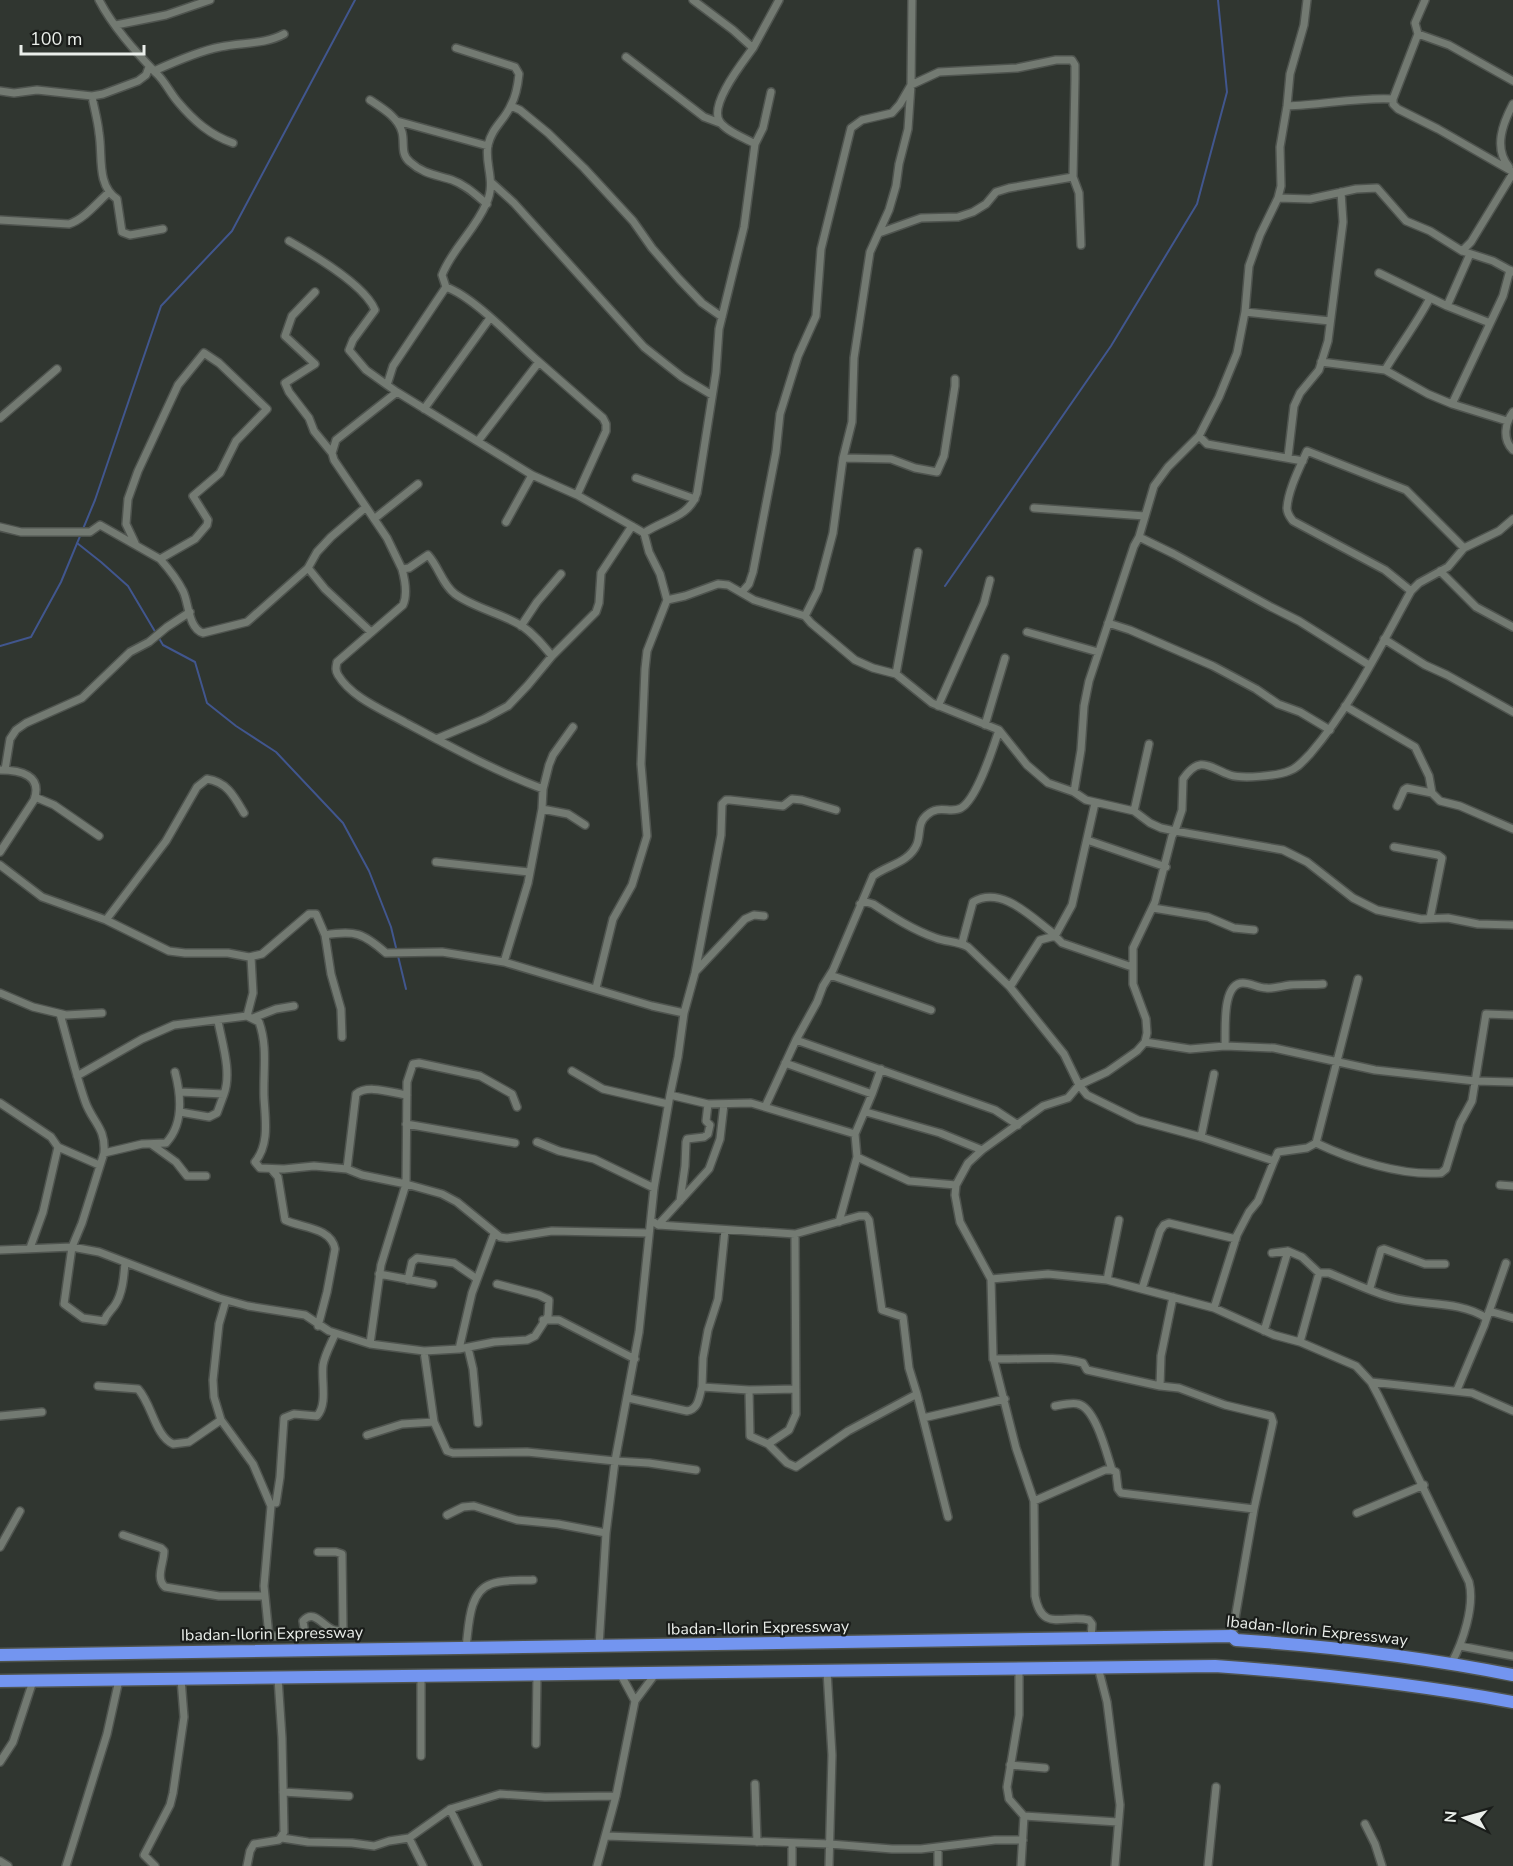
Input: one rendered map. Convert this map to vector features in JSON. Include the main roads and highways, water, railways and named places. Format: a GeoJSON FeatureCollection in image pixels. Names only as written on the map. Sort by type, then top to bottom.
{"type":"FeatureCollection","features":[{"type":"Feature","properties":{"kind":"highway","name":"Ibadan-Ilorin Expressway"},"geometry":{"type":"LineString","coordinates":[[0,1655],[1232,1636],[1236,1640],[1345,1649],[1513,1675]]}},
{"type":"Feature","properties":{"kind":"highway"},"geometry":{"type":"LineString","coordinates":[[0,1681],[1215,1666],[1432,1688],[1513,1702]]}},
{"type":"Feature","properties":{"kind":"waterway"},"geometry":{"type":"LineString","coordinates":[[0,646],[31,637],[61,582],[95,500],[161,306],[232,231],[355,0]]}},
{"type":"Feature","properties":{"kind":"waterway"},"geometry":{"type":"LineString","coordinates":[[945,586],[1111,346],[1197,204],[1227,92],[1218,0]]}},
{"type":"Feature","properties":{"kind":"waterway"},"geometry":{"type":"LineString","coordinates":[[77,543],[128,586],[163,645],[195,662],[207,703],[236,726],[276,752],[343,823],[369,871],[391,927],[406,989]]}}]}
